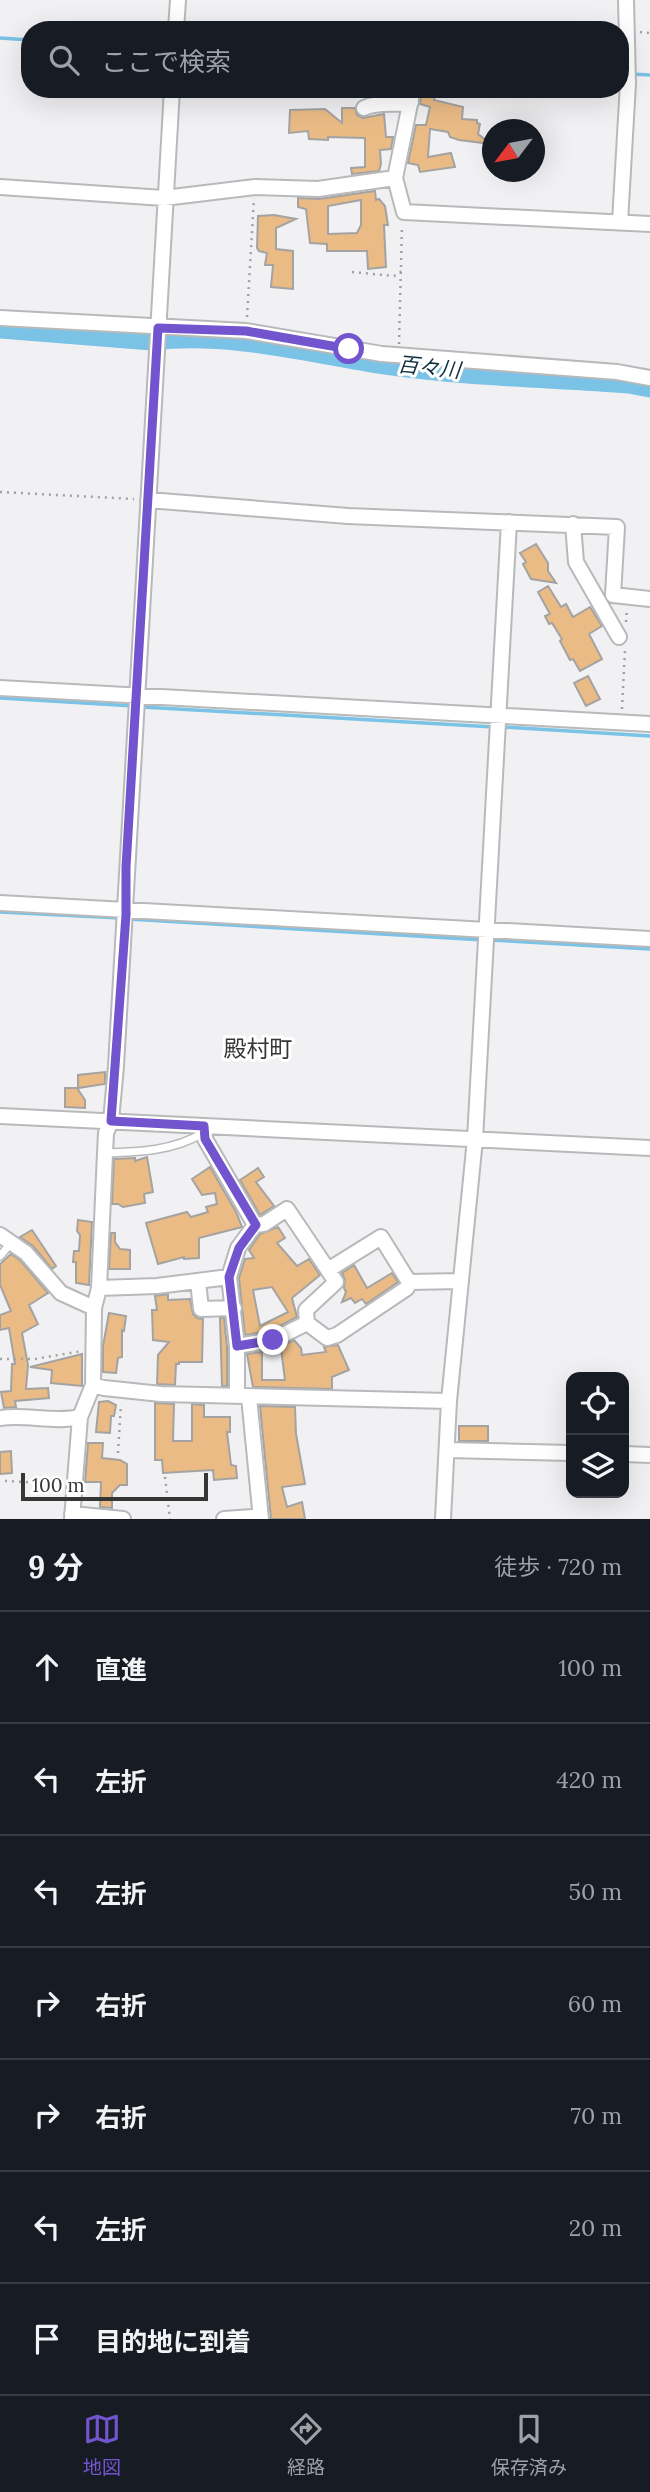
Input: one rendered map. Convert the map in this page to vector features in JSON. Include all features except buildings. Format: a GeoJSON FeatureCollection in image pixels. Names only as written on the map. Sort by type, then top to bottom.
{"type":"FeatureCollection","features":[{"type":"Feature","properties":{"kind":"street"},"geometry":{"type":"LineString","coordinates":[[177,21],[178,0]]}},
{"type":"Feature","properties":{"kind":"street"},"geometry":{"type":"LineString","coordinates":[[625,21],[626,0]]}},
{"type":"Feature","properties":{"kind":"street"},"geometry":{"type":"LineString","coordinates":[[123,1519],[72,1517],[73,1484],[80,1417],[93,1385],[94,1308],[99,1288],[106,1133],[111,1121],[126,916],[126,867],[171,98]]}},
{"type":"Feature","properties":{"kind":"street"},"geometry":{"type":"LineString","coordinates":[[364,108],[370,105],[400,105],[408,98]]}},
{"type":"Feature","properties":{"kind":"street"},"geometry":{"type":"LineString","coordinates":[[411,98],[395,178],[404,212],[650,224]]}},
{"type":"Feature","properties":{"kind":"street"},"geometry":{"type":"LineString","coordinates":[[620,222],[624,98]]}},
{"type":"Feature","properties":{"kind":"street"},"geometry":{"type":"LineString","coordinates":[[0,187],[164,198],[255,187],[318,189],[395,178]]}},
{"type":"Feature","properties":{"kind":"street"},"geometry":{"type":"LineString","coordinates":[[0,318],[158,334],[246,331],[382,354],[617,372],[650,378]]}},
{"type":"Feature","properties":{"kind":"street"},"geometry":{"type":"LineString","coordinates":[[148,500],[348,516],[617,527],[620,596]]}},
{"type":"Feature","properties":{"kind":"street"},"geometry":{"type":"LineString","coordinates":[[443,1519],[449,1401],[475,1139],[509,522]]}},
{"type":"Feature","properties":{"kind":"street"},"geometry":{"type":"LineString","coordinates":[[573,524],[576,562],[597,599],[624,634]]}},
{"type":"Feature","properties":{"kind":"street"},"geometry":{"type":"LineString","coordinates":[[597,599],[620,596],[650,599]]}},
{"type":"Feature","properties":{"kind":"street"},"geometry":{"type":"LineString","coordinates":[[0,688],[137,703],[499,723],[650,724]]}},
{"type":"Feature","properties":{"kind":"street"},"geometry":{"type":"LineString","coordinates":[[0,903],[126,916],[487,936],[650,939]]}},
{"type":"Feature","properties":{"kind":"street"},"geometry":{"type":"LineString","coordinates":[[0,1116],[111,1121],[204,1130],[650,1148]]}},
{"type":"Feature","properties":{"kind":"street"},"geometry":{"type":"LineString","coordinates":[[204,1130],[256,1225]]}},
{"type":"Feature","properties":{"kind":"street"},"geometry":{"type":"LineString","coordinates":[[224,1519],[258,1519],[229,1277],[239,1248],[256,1225],[264,1224],[287,1209],[336,1282],[306,1310],[307,1323],[327,1338],[337,1335],[407,1288],[409,1282]]}},
{"type":"Feature","properties":{"kind":"street"},"geometry":{"type":"LineString","coordinates":[[328,1270],[381,1237],[409,1282]]}},
{"type":"Feature","properties":{"kind":"street"},"geometry":{"type":"LineString","coordinates":[[6,1239],[26,1253],[49,1276],[61,1293],[94,1308]]}},
{"type":"Feature","properties":{"kind":"street"},"geometry":{"type":"LineString","coordinates":[[99,1288],[158,1286],[229,1277]]}},
{"type":"Feature","properties":{"kind":"street"},"geometry":{"type":"LineString","coordinates":[[198,1281],[201,1309],[233,1308]]}},
{"type":"Feature","properties":{"kind":"street"},"geometry":{"type":"LineString","coordinates":[[409,1282],[461,1281]]}},
{"type":"Feature","properties":{"kind":"street"},"geometry":{"type":"LineString","coordinates":[[237,1346],[273,1340],[307,1323]]}},
{"type":"Feature","properties":{"kind":"street"},"geometry":{"type":"LineString","coordinates":[[93,1385],[161,1394],[449,1401]]}},
{"type":"Feature","properties":{"kind":"street"},"geometry":{"type":"LineString","coordinates":[[0,1418],[68,1420],[80,1417]]}},
{"type":"Feature","properties":{"kind":"street"},"geometry":{"type":"LineString","coordinates":[[447,1450],[566,1453]]}},
{"type":"Feature","properties":{"kind":"street"},"geometry":{"type":"LineString","coordinates":[[629,1454],[650,1455]]}},
{"type":"Feature","properties":{"kind":"lane"},"geometry":{"type":"LineString","coordinates":[[105,1153],[161,1149],[184,1143],[204,1130]]}},
{"type":"Feature","properties":{"kind":"lane"},"geometry":{"type":"LineString","coordinates":[[0,1256],[6,1239]]}},
{"type":"Feature","properties":{"kind":"path"},"geometry":{"type":"LineString","coordinates":[[246,331],[255,187]]}},
{"type":"Feature","properties":{"kind":"path"},"geometry":{"type":"LineString","coordinates":[[398,354],[404,212]]}},
{"type":"Feature","properties":{"kind":"path"},"geometry":{"type":"LineString","coordinates":[[352,272],[394,276],[402,271]]}},
{"type":"Feature","properties":{"kind":"path"},"geometry":{"type":"LineString","coordinates":[[0,492],[148,500]]}},
{"type":"Feature","properties":{"kind":"path"},"geometry":{"type":"LineString","coordinates":[[620,596],[624,634],[621,722]]}},
{"type":"Feature","properties":{"kind":"path"},"geometry":{"type":"LineString","coordinates":[[0,1359],[35,1359],[92,1349]]}},
{"type":"Feature","properties":{"kind":"path"},"geometry":{"type":"LineString","coordinates":[[118,1453],[122,1390]]}},
{"type":"Feature","properties":{"kind":"path"},"geometry":{"type":"LineString","coordinates":[[165,1477],[170,1519]]}},
{"type":"Feature","properties":{"kind":"path"},"geometry":{"type":"LineString","coordinates":[[5,1481],[73,1484]]}},
{"type":"Feature","properties":{"kind":"waterway"},"geometry":{"type":"LineString","coordinates":[[0,38],[21,39]]}},
{"type":"Feature","properties":{"kind":"waterway"},"geometry":{"type":"LineString","coordinates":[[631,74],[650,75]]}},
{"type":"Feature","properties":{"kind":"waterway","name":"百々川"},"geometry":{"type":"LineString","coordinates":[[0,327],[152,339],[240,339],[414,367],[629,382],[650,386]]}},
{"type":"Feature","properties":{"kind":"waterway"},"geometry":{"type":"LineString","coordinates":[[0,698],[134,706]]}},
{"type":"Feature","properties":{"kind":"waterway"},"geometry":{"type":"LineString","coordinates":[[142,707],[494,727]]}},
{"type":"Feature","properties":{"kind":"waterway"},"geometry":{"type":"LineString","coordinates":[[502,727],[650,736]]}},
{"type":"Feature","properties":{"kind":"waterway"},"geometry":{"type":"LineString","coordinates":[[0,912],[120,918]]}},
{"type":"Feature","properties":{"kind":"waterway"},"geometry":{"type":"LineString","coordinates":[[128,919],[484,940]]}},
{"type":"Feature","properties":{"kind":"waterway"},"geometry":{"type":"LineString","coordinates":[[491,940],[650,949]]}},
{"type":"Feature","properties":{"kind":"district","name":"殿村町"},"geometry":{"type":"Point","coordinates":[258,1048]}},
{"type":"Feature","properties":{"kind":"route"},"geometry":{"type":"LineString","coordinates":[[273,1340],[237,1346],[232,1284],[229,1277],[239,1248],[256,1225],[205,1139],[204,1126],[111,1121],[126,915],[126,867],[158,328],[274,334],[349,349]]}}]}
